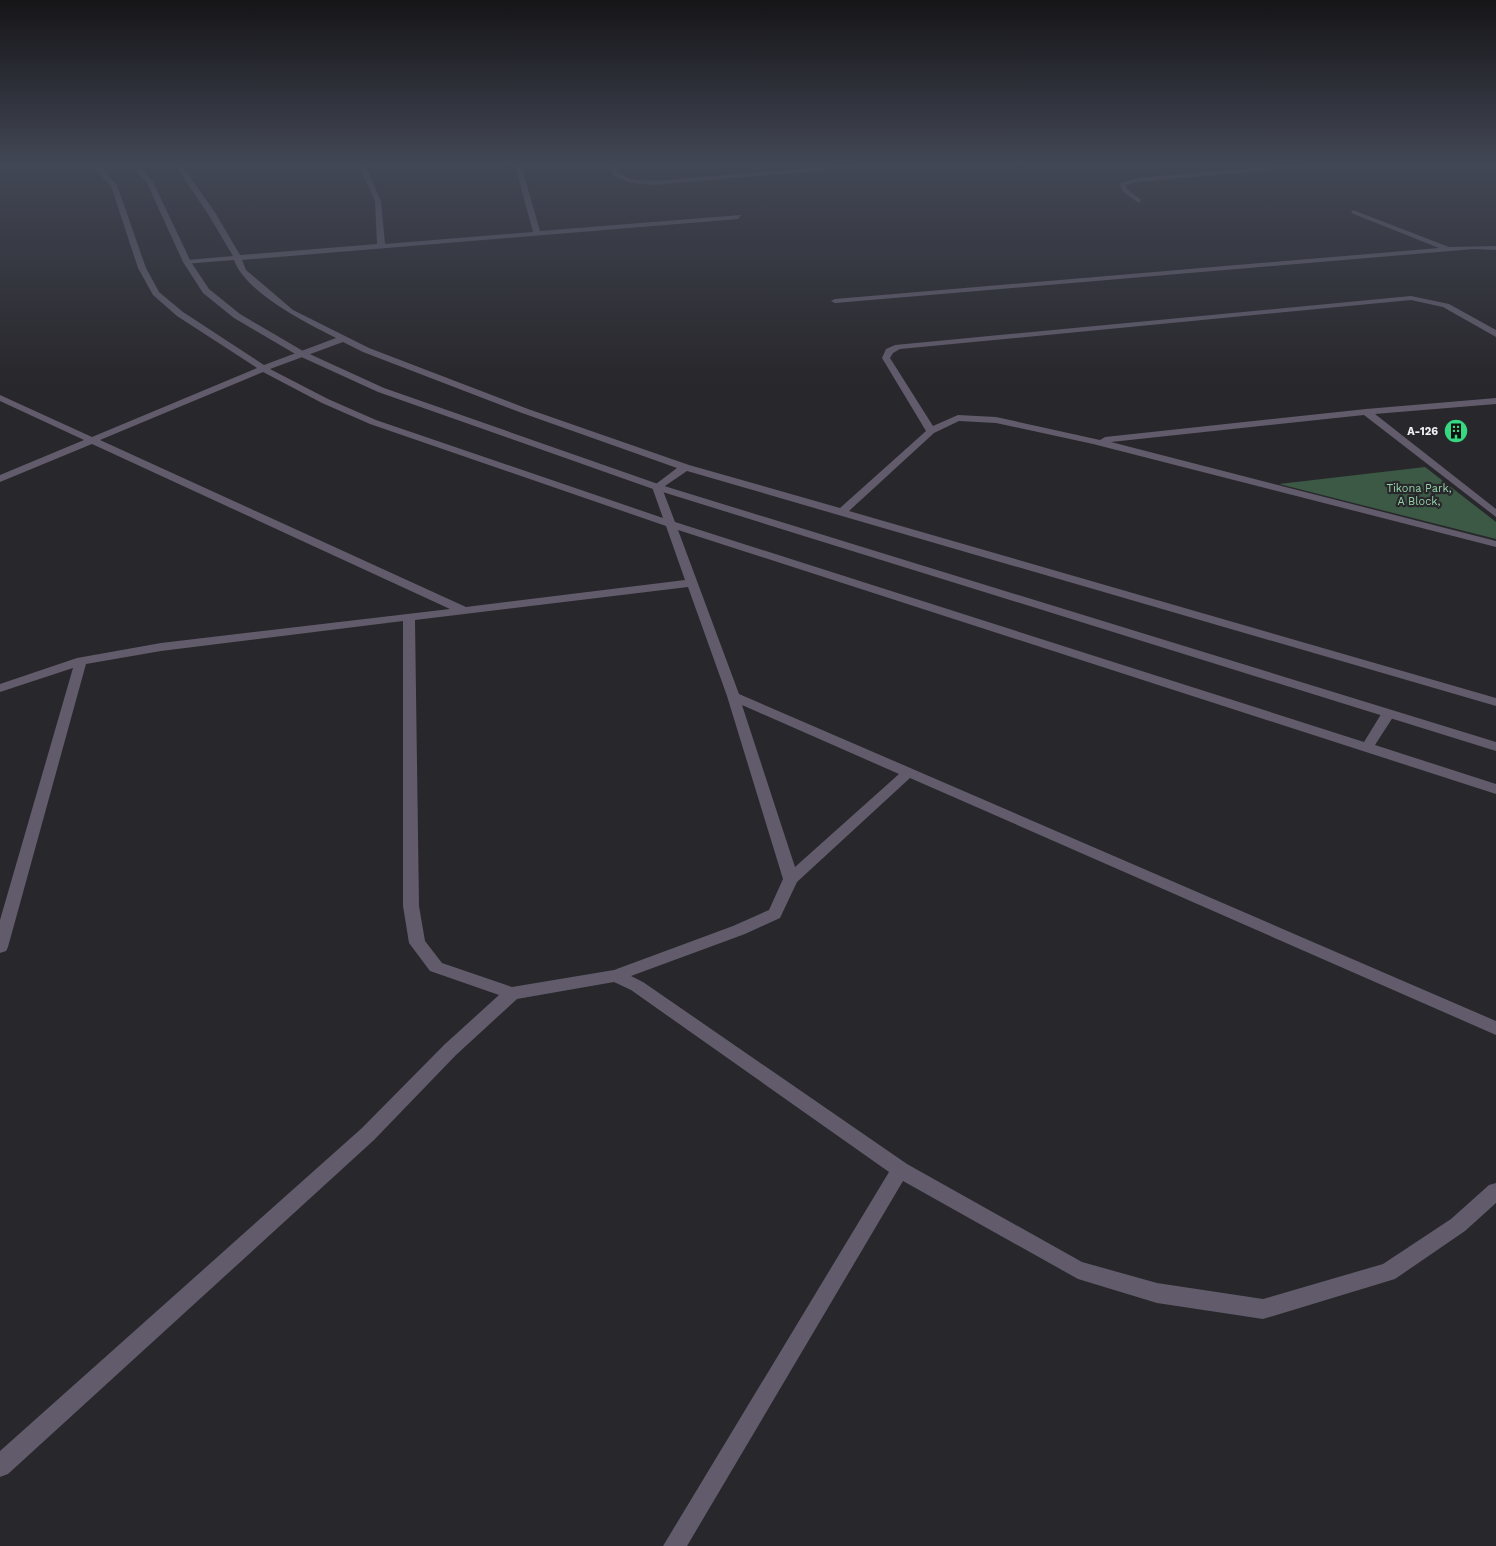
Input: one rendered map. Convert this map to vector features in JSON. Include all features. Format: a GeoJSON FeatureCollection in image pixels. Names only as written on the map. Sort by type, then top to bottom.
{"type":"FeatureCollection","features":[{"type":"Feature","properties":{"kind":"street"},"geometry":{"type":"LineString","coordinates":[[132,237],[142,268],[156,293],[180,314],[264,369],[317,398],[373,422],[671,524],[1496,789]]}},
{"type":"Feature","properties":{"kind":"street"},"geometry":{"type":"LineString","coordinates":[[176,237],[187,262],[206,291],[237,316],[300,353],[381,390],[658,487],[1496,748]]}},
{"type":"Feature","properties":{"kind":"street"},"geometry":{"type":"LineString","coordinates":[[225,237],[242,271],[290,312],[366,350],[525,411],[685,467],[840,514],[1496,702]]}},
{"type":"Feature","properties":{"kind":"street"},"geometry":{"type":"LineString","coordinates":[[380,237],[381,245]]}},
{"type":"Feature","properties":{"kind":"street"},"geometry":{"type":"LineString","coordinates":[[187,262],[475,237]]}},
{"type":"Feature","properties":{"kind":"street"},"geometry":{"type":"LineString","coordinates":[[1417,237],[1449,250]]}},
{"type":"Feature","properties":{"kind":"street"},"geometry":{"type":"LineString","coordinates":[[835,301],[1449,250],[1496,248]]}},
{"type":"Feature","properties":{"kind":"street"},"geometry":{"type":"LineString","coordinates":[[931,431],[886,358],[889,352],[898,347],[1411,298],[1431,299],[1451,306],[1496,334]]}},
{"type":"Feature","properties":{"kind":"street"},"geometry":{"type":"LineString","coordinates":[[0,479],[300,353],[342,338]]}},
{"type":"Feature","properties":{"kind":"street"},"geometry":{"type":"LineString","coordinates":[[0,398],[464,611]]}},
{"type":"Feature","properties":{"kind":"street"},"geometry":{"type":"LineString","coordinates":[[1094,442],[1366,412],[1496,401]]}},
{"type":"Feature","properties":{"kind":"street"},"geometry":{"type":"LineString","coordinates":[[1366,412],[1496,514]]}},
{"type":"Feature","properties":{"kind":"street"},"geometry":{"type":"LineString","coordinates":[[840,514],[931,431],[958,418],[977,418],[1094,442],[1496,544]]}},
{"type":"Feature","properties":{"kind":"street"},"geometry":{"type":"LineString","coordinates":[[658,487],[685,467]]}},
{"type":"Feature","properties":{"kind":"street"},"geometry":{"type":"LineString","coordinates":[[658,487],[733,696],[791,879]]}},
{"type":"Feature","properties":{"kind":"street"},"geometry":{"type":"LineString","coordinates":[[2,684],[81,661],[162,647],[692,584]]}},
{"type":"Feature","properties":{"kind":"street"},"geometry":{"type":"LineString","coordinates":[[409,618],[411,906],[417,943],[436,967],[512,993],[615,976],[774,914],[791,879],[909,772]]}},
{"type":"Feature","properties":{"kind":"street"},"geometry":{"type":"LineString","coordinates":[[0,948],[81,661]]}},
{"type":"Feature","properties":{"kind":"street"},"geometry":{"type":"LineString","coordinates":[[733,696],[1496,1028]]}},
{"type":"Feature","properties":{"kind":"street"},"geometry":{"type":"LineString","coordinates":[[1367,747],[1388,714]]}},
{"type":"Feature","properties":{"kind":"street"},"geometry":{"type":"LineString","coordinates":[[615,976],[637,986],[900,1170],[1078,1270],[1157,1293],[1263,1309],[1388,1272],[1458,1224],[1496,1190]]}},
{"type":"Feature","properties":{"kind":"street"},"geometry":{"type":"LineString","coordinates":[[0,1466],[368,1134],[450,1050],[512,993]]}},
{"type":"Feature","properties":{"kind":"street"},"geometry":{"type":"LineString","coordinates":[[674,1546],[900,1170]]}},
{"type":"Feature","properties":{"kind":"green space","name":"Tikona Park, A Block,"},"geometry":{"type":"Polygon","coordinates":[[[1425,467],[1496,522],[1496,539],[1279,484],[1425,467]]]}},
{"type":"Feature","properties":{"kind":"place","name":"A-126"},"geometry":{"type":"Point","coordinates":[1456,431]}}]}
